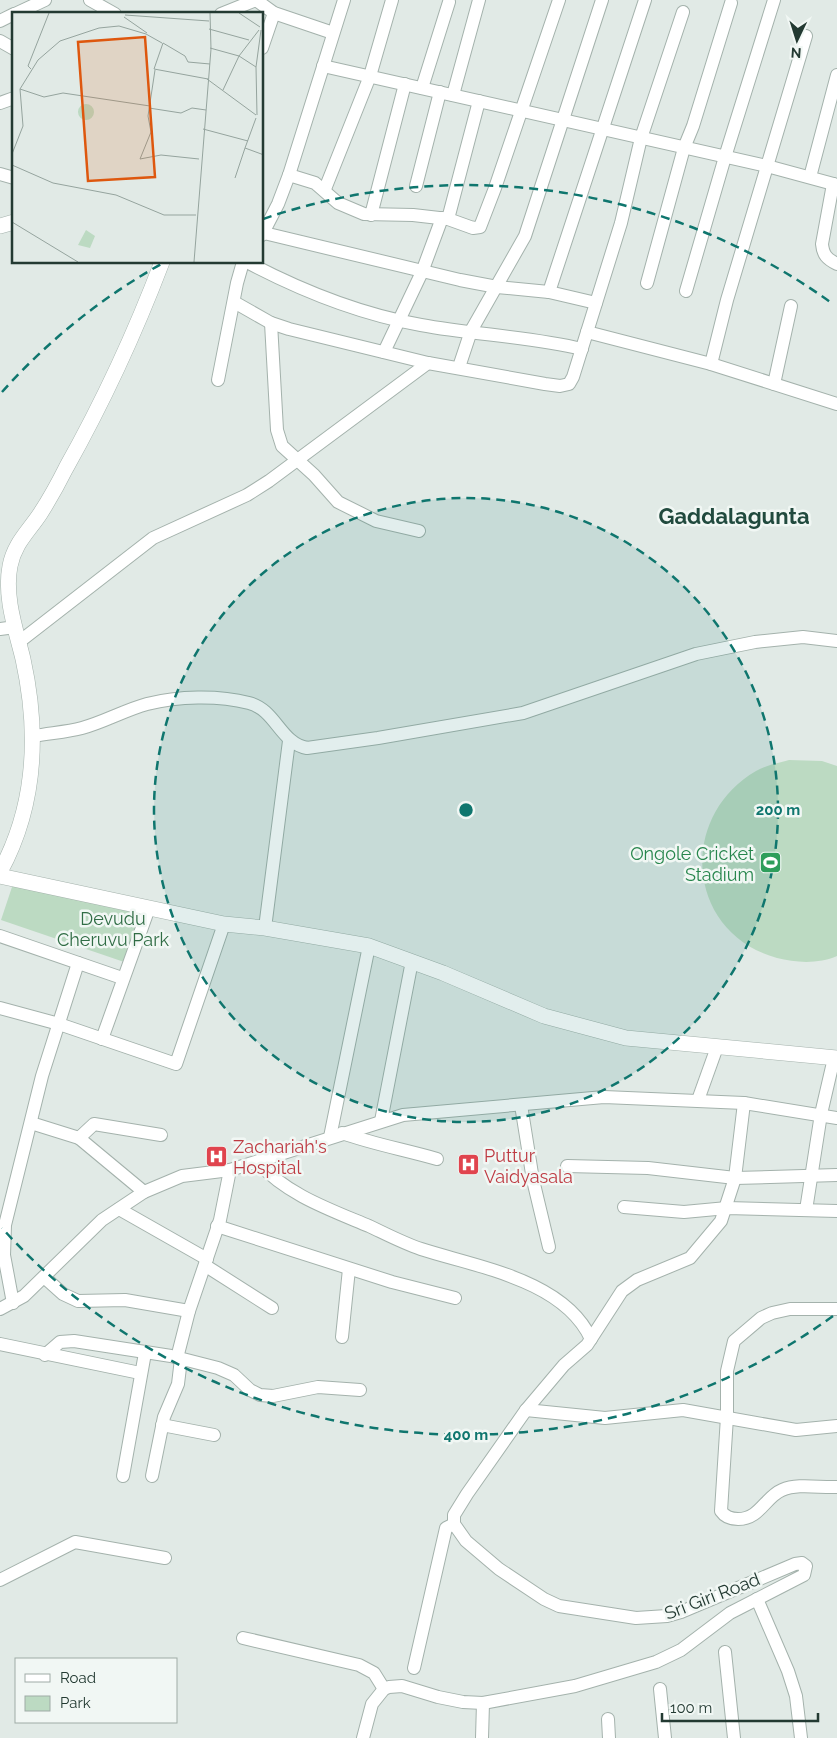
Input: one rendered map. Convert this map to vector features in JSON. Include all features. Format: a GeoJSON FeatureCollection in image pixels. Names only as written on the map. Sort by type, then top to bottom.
{"type":"FeatureCollection","features":[{"type":"Feature","properties":{"kind":"street"},"geometry":{"type":"LineString","coordinates":[[18,12],[45,0]]}},
{"type":"Feature","properties":{"kind":"street"},"geometry":{"type":"LineString","coordinates":[[90,0],[111,12]]}},
{"type":"Feature","properties":{"kind":"street"},"geometry":{"type":"LineString","coordinates":[[226,12],[256,0],[274,13],[333,34]]}},
{"type":"Feature","properties":{"kind":"street"},"geometry":{"type":"LineString","coordinates":[[264,232],[290,174],[344,0]]}},
{"type":"Feature","properties":{"kind":"street"},"geometry":{"type":"LineString","coordinates":[[325,189],[370,76],[392,0]]}},
{"type":"Feature","properties":{"kind":"street"},"geometry":{"type":"LineString","coordinates":[[453,95],[479,0]]}},
{"type":"Feature","properties":{"kind":"street"},"geometry":{"type":"LineString","coordinates":[[290,174],[315,183],[325,189],[338,203],[371,215],[413,215],[445,218],[477,228],[482,224],[559,0]]}},
{"type":"Feature","properties":{"kind":"street"},"geometry":{"type":"LineString","coordinates":[[460,367],[471,331],[525,236],[602,0]]}},
{"type":"Feature","properties":{"kind":"street"},"geometry":{"type":"LineString","coordinates":[[549,292],[645,0]]}},
{"type":"Feature","properties":{"kind":"street"},"geometry":{"type":"LineString","coordinates":[[686,291],[724,157],[774,0]]}},
{"type":"Feature","properties":{"kind":"street"},"geometry":{"type":"LineString","coordinates":[[422,88],[449,2]]}},
{"type":"Feature","properties":{"kind":"street"},"geometry":{"type":"LineString","coordinates":[[647,283],[684,148],[693,126],[731,3]]}},
{"type":"Feature","properties":{"kind":"street"},"geometry":{"type":"LineString","coordinates":[[234,302],[271,323],[428,363],[460,367],[560,386],[569,384],[582,349],[621,223],[641,138],[683,12]]}},
{"type":"Feature","properties":{"kind":"street"},"geometry":{"type":"LineString","coordinates":[[264,42],[274,13]]}},
{"type":"Feature","properties":{"kind":"street"},"geometry":{"type":"LineString","coordinates":[[0,21],[12,15]]}},
{"type":"Feature","properties":{"kind":"street"},"geometry":{"type":"LineString","coordinates":[[711,364],[727,300],[806,36]]}},
{"type":"Feature","properties":{"kind":"street"},"geometry":{"type":"LineString","coordinates":[[0,41],[12,48]]}},
{"type":"Feature","properties":{"kind":"street"},"geometry":{"type":"LineString","coordinates":[[324,66],[767,166],[835,184],[822,244],[823,253],[829,260],[837,264]]}},
{"type":"Feature","properties":{"kind":"street"},"geometry":{"type":"LineString","coordinates":[[810,177],[837,75]]}},
{"type":"Feature","properties":{"kind":"street"},"geometry":{"type":"LineString","coordinates":[[371,215],[405,84]]}},
{"type":"Feature","properties":{"kind":"street"},"geometry":{"type":"LineString","coordinates":[[416,186],[440,92]]}},
{"type":"Feature","properties":{"kind":"street"},"geometry":{"type":"LineString","coordinates":[[0,103],[12,99]]}},
{"type":"Feature","properties":{"kind":"street"},"geometry":{"type":"LineString","coordinates":[[384,352],[445,218],[479,101]]}},
{"type":"Feature","properties":{"kind":"street"},"geometry":{"type":"LineString","coordinates":[[264,234],[422,272],[497,287],[549,292],[596,303]]}},
{"type":"Feature","properties":{"kind":"street"},"geometry":{"type":"LineString","coordinates":[[0,872],[27,798],[33,761],[34,736],[31,695],[11,610],[5,569],[18,542],[39,516],[104,396],[161,264]]}},
{"type":"Feature","properties":{"kind":"street"},"geometry":{"type":"LineString","coordinates":[[218,380],[234,302],[244,264]]}},
{"type":"Feature","properties":{"kind":"street"},"geometry":{"type":"LineString","coordinates":[[249,264],[323,298],[361,312],[399,321],[547,341],[582,349]]}},
{"type":"Feature","properties":{"kind":"street"},"geometry":{"type":"LineString","coordinates":[[774,384],[791,306]]}},
{"type":"Feature","properties":{"kind":"street"},"geometry":{"type":"LineString","coordinates":[[271,323],[277,430],[282,446],[338,502],[346,507],[376,521],[419,530]]}},
{"type":"Feature","properties":{"kind":"street"},"geometry":{"type":"LineString","coordinates":[[587,332],[711,364],[837,404]]}},
{"type":"Feature","properties":{"kind":"street"},"geometry":{"type":"LineString","coordinates":[[19,642],[153,538],[247,495],[269,481],[428,363]]}},
{"type":"Feature","properties":{"kind":"street"},"geometry":{"type":"LineString","coordinates":[[0,629],[15,627]]}},
{"type":"Feature","properties":{"kind":"street"},"geometry":{"type":"LineString","coordinates":[[34,736],[83,728],[147,704],[192,698],[231,699],[252,703],[271,717],[289,741],[296,746],[307,748],[479,722],[523,713],[696,654],[755,642],[803,637],[837,640]]}},
{"type":"Feature","properties":{"kind":"street"},"geometry":{"type":"LineString","coordinates":[[265,928],[289,741]]}},
{"type":"Feature","properties":{"kind":"street"},"geometry":{"type":"LineString","coordinates":[[0,876],[224,924],[265,928],[369,946],[412,961],[544,1016],[626,1038],[836,1058],[821,1114],[806,1210]]}},
{"type":"Feature","properties":{"kind":"street"},"geometry":{"type":"LineString","coordinates":[[102,1038],[122,978],[149,908]]}},
{"type":"Feature","properties":{"kind":"street"},"geometry":{"type":"LineString","coordinates":[[0,1008],[59,1024],[176,1064],[224,924]]}},
{"type":"Feature","properties":{"kind":"street"},"geometry":{"type":"LineString","coordinates":[[0,936],[122,978]]}},
{"type":"Feature","properties":{"kind":"street"},"geometry":{"type":"LineString","coordinates":[[330,1136],[369,946]]}},
{"type":"Feature","properties":{"kind":"street"},"geometry":{"type":"LineString","coordinates":[[381,1121],[412,961]]}},
{"type":"Feature","properties":{"kind":"street"},"geometry":{"type":"LineString","coordinates":[[13,1303],[4,1255],[5,1225],[42,1076],[78,963]]}},
{"type":"Feature","properties":{"kind":"street"},"geometry":{"type":"LineString","coordinates":[[698,1100],[717,1047]]}},
{"type":"Feature","properties":{"kind":"street"},"geometry":{"type":"LineString","coordinates":[[0,1309],[24,1296],[102,1220],[144,1192],[182,1176],[230,1170],[286,1154],[330,1136],[404,1114],[604,1097],[744,1103],[837,1118]]}},
{"type":"Feature","properties":{"kind":"street"},"geometry":{"type":"LineString","coordinates":[[414,1668],[446,1528],[454,1524],[454,1515],[467,1494],[526,1410],[564,1365],[591,1339],[622,1291],[637,1280],[690,1258],[713,1232],[727,1208],[735,1178],[744,1103]]}},
{"type":"Feature","properties":{"kind":"street"},"geometry":{"type":"LineString","coordinates":[[521,1104],[534,1180],[549,1247]]}},
{"type":"Feature","properties":{"kind":"street"},"geometry":{"type":"LineString","coordinates":[[31,1123],[79,1138],[144,1192]]}},
{"type":"Feature","properties":{"kind":"street"},"geometry":{"type":"LineString","coordinates":[[79,1138],[94,1124],[161,1135]]}},
{"type":"Feature","properties":{"kind":"street"},"geometry":{"type":"LineString","coordinates":[[342,1133],[437,1159]]}},
{"type":"Feature","properties":{"kind":"street"},"geometry":{"type":"LineString","coordinates":[[258,1162],[267,1173],[319,1206],[418,1248],[483,1267],[536,1288],[567,1307],[586,1329],[591,1339]]}},
{"type":"Feature","properties":{"kind":"street"},"geometry":{"type":"LineString","coordinates":[[567,1166],[648,1168],[735,1178],[837,1175]]}},
{"type":"Feature","properties":{"kind":"street"},"geometry":{"type":"LineString","coordinates":[[152,1476],[162,1425],[178,1384],[179,1359],[189,1311],[220,1220],[230,1170]]}},
{"type":"Feature","properties":{"kind":"street"},"geometry":{"type":"LineString","coordinates":[[624,1206],[684,1212],[727,1208],[837,1211]]}},
{"type":"Feature","properties":{"kind":"street"},"geometry":{"type":"LineString","coordinates":[[119,1209],[207,1262],[272,1308]]}},
{"type":"Feature","properties":{"kind":"street"},"geometry":{"type":"LineString","coordinates":[[217,1226],[349,1269],[455,1298]]}},
{"type":"Feature","properties":{"kind":"street"},"geometry":{"type":"LineString","coordinates":[[342,1337],[349,1269]]}},
{"type":"Feature","properties":{"kind":"street"},"geometry":{"type":"LineString","coordinates":[[44,1277],[63,1294],[78,1301],[125,1300],[189,1311]]}},
{"type":"Feature","properties":{"kind":"street"},"geometry":{"type":"LineString","coordinates":[[837,1309],[790,1309],[772,1313],[761,1318],[734,1341],[729,1354],[727,1371],[727,1417],[720,1506],[724,1516],[733,1519],[750,1517],[781,1490],[837,1487]]}},
{"type":"Feature","properties":{"kind":"street"},"geometry":{"type":"LineString","coordinates":[[45,1355],[60,1342],[74,1341],[111,1346],[218,1368],[234,1375],[250,1390],[260,1395],[273,1396],[313,1387],[360,1390]]}},
{"type":"Feature","properties":{"kind":"street"},"geometry":{"type":"LineString","coordinates":[[0,1344],[45,1355],[140,1373]]}},
{"type":"Feature","properties":{"kind":"street"},"geometry":{"type":"LineString","coordinates":[[123,1476],[140,1373],[145,1354]]}},
{"type":"Feature","properties":{"kind":"street"},"geometry":{"type":"LineString","coordinates":[[526,1410],[605,1418],[683,1410],[796,1430],[837,1426]]}},
{"type":"Feature","properties":{"kind":"street"},"geometry":{"type":"LineString","coordinates":[[162,1425],[214,1434]]}},
{"type":"Feature","properties":{"kind":"street","name":"Sri Giri Road"},"geometry":{"type":"LineString","coordinates":[[384,1689],[402,1686],[438,1697],[463,1702],[483,1703],[575,1686],[656,1662],[681,1650],[730,1613],[804,1575],[806,1566],[802,1563],[796,1564],[667,1616],[636,1618],[559,1606],[544,1599],[499,1569],[466,1541],[454,1524]]}},
{"type":"Feature","properties":{"kind":"street"},"geometry":{"type":"LineString","coordinates":[[0,1580],[75,1542],[165,1558]]}},
{"type":"Feature","properties":{"kind":"street"},"geometry":{"type":"LineString","coordinates":[[757,1599],[796,1696],[801,1738]]}},
{"type":"Feature","properties":{"kind":"street"},"geometry":{"type":"LineString","coordinates":[[243,1638],[359,1665],[374,1673],[384,1689],[372,1704],[363,1738]]}},
{"type":"Feature","properties":{"kind":"street"},"geometry":{"type":"LineString","coordinates":[[725,1652],[734,1738]]}},
{"type":"Feature","properties":{"kind":"street"},"geometry":{"type":"LineString","coordinates":[[660,1689],[665,1738]]}},
{"type":"Feature","properties":{"kind":"street"},"geometry":{"type":"LineString","coordinates":[[482,1738],[483,1703]]}},
{"type":"Feature","properties":{"kind":"street"},"geometry":{"type":"LineString","coordinates":[[608,1719],[609,1738]]}},
{"type":"Feature","properties":{"kind":"green space","name":"Ongole Cricket Stadium"},"geometry":{"type":"Polygon","coordinates":[[[789,760],[822,761],[837,766],[837,956],[830,959],[807,962],[784,960],[747,945],[724,925],[710,900],[703,872],[704,844],[713,816],[730,791],[756,771],[789,760]]]}},
{"type":"Feature","properties":{"kind":"green space","name":"Devudu Cheruvu Park"},"geometry":{"type":"Polygon","coordinates":[[[16,875],[155,910],[130,964],[1,920],[16,875]]]}},
{"type":"Feature","properties":{"kind":"place","name":"Ongole Cricket Stadium"},"geometry":{"type":"Point","coordinates":[770,863]}},
{"type":"Feature","properties":{"kind":"place","name":"Zachariah's Hospital"},"geometry":{"type":"Point","coordinates":[217,1156]}},
{"type":"Feature","properties":{"kind":"place","name":"Puttur Vaidyasala"},"geometry":{"type":"Point","coordinates":[468,1165]}},
{"type":"Feature","properties":{"kind":"district","name":"Gaddalagunta"},"geometry":{"type":"Point","coordinates":[734,516]}}]}
